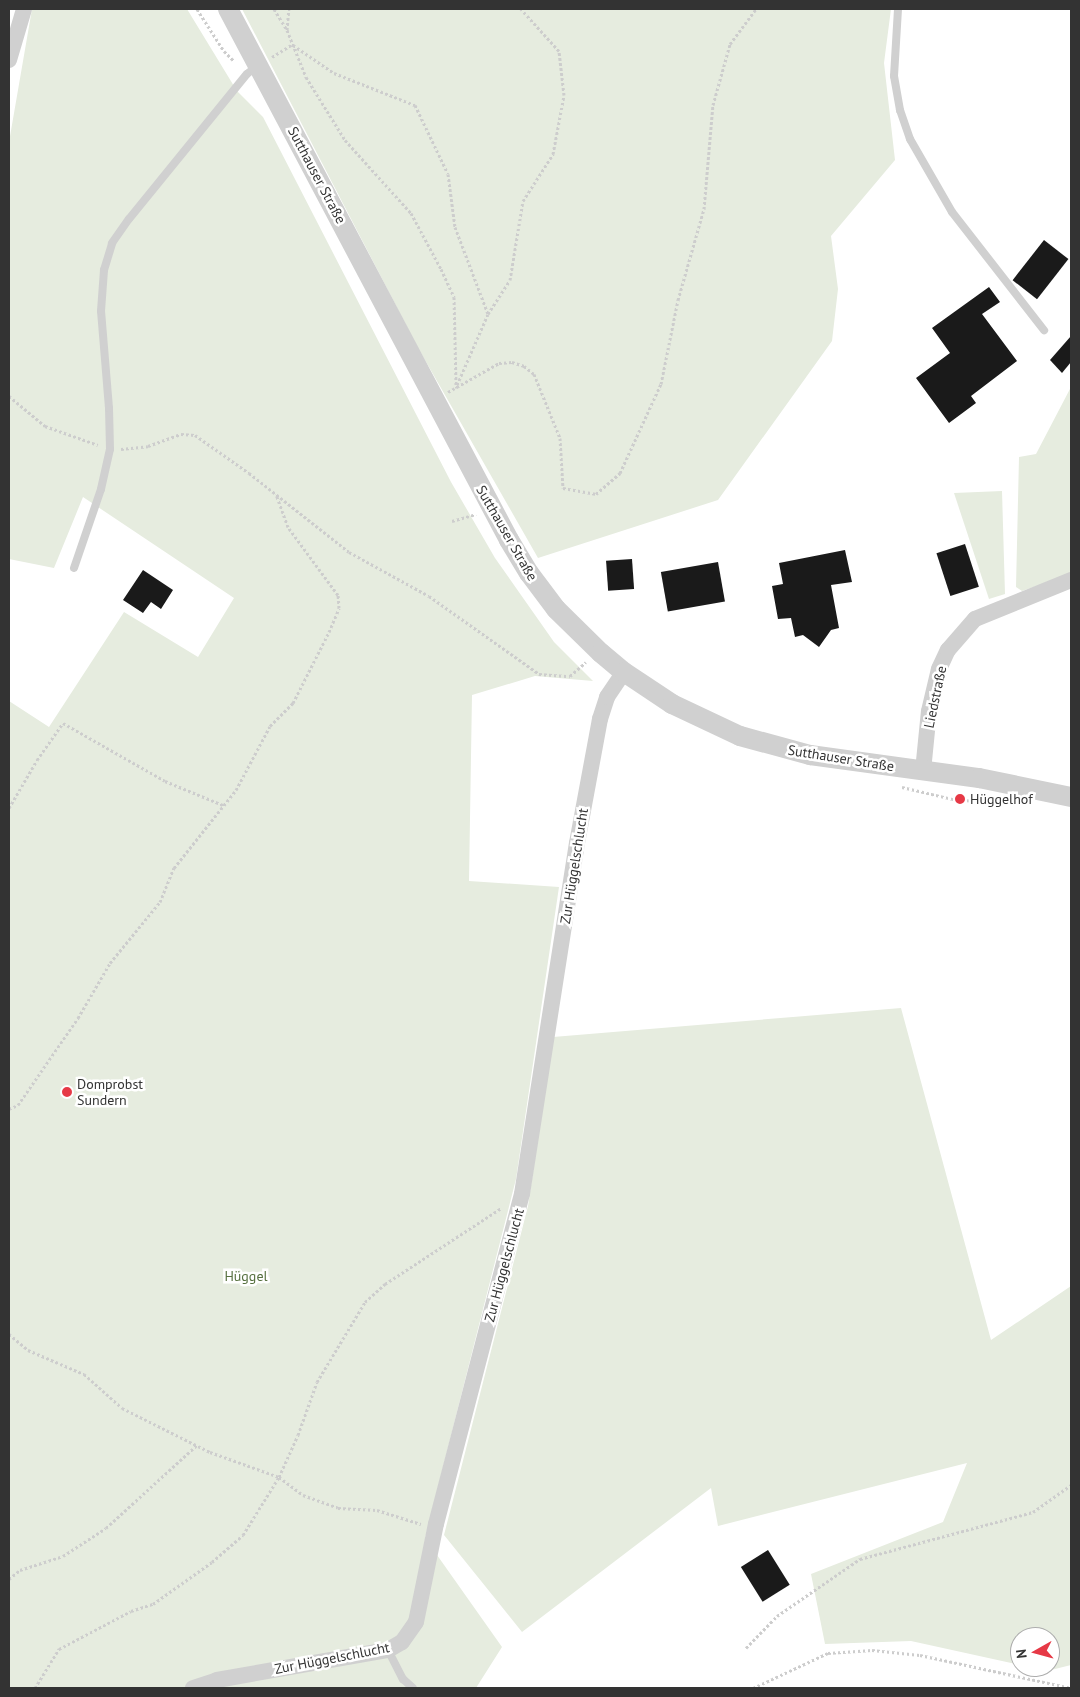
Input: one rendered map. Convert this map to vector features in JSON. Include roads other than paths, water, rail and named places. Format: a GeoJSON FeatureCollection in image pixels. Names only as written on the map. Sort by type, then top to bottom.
{"type":"FeatureCollection","features":[{"type":"Feature","properties":{"kind":"street"},"geometry":{"type":"LineString","coordinates":[[9,60],[24,9]]}},
{"type":"Feature","properties":{"kind":"street","name":"Sutthauser Straße"},"geometry":{"type":"LineString","coordinates":[[228,9],[509,540],[529,573],[556,608],[579,633],[624,672],[672,704],[740,736],[810,755],[979,778],[1071,797]]}},
{"type":"Feature","properties":{"kind":"street","name":"Liedstraße"},"geometry":{"type":"LineString","coordinates":[[923,771],[929,711],[939,669],[952,645],[975,619],[1071,580]]}},
{"type":"Feature","properties":{"kind":"street","name":"Zur Hüggelschlucht"},"geometry":{"type":"LineString","coordinates":[[193,1688],[217,1680],[388,1650],[402,1642],[416,1622],[436,1524],[522,1194],[577,843],[600,719],[607,697],[624,672]]}},
{"type":"Feature","properties":{"kind":"lane"},"geometry":{"type":"LineString","coordinates":[[898,9],[894,76],[900,110],[910,139],[952,212],[1044,330]]}},
{"type":"Feature","properties":{"kind":"lane"},"geometry":{"type":"LineString","coordinates":[[74,568],[101,489],[110,448],[109,408],[101,311],[104,270],[112,243],[129,219],[247,74],[259,65]]}},
{"type":"Feature","properties":{"kind":"lane"},"geometry":{"type":"LineString","coordinates":[[388,1650],[403,1679],[413,1688]]}},
{"type":"Feature","properties":{"kind":"place","name":"Hüggelhof"},"geometry":{"type":"Point","coordinates":[960,799]}},
{"type":"Feature","properties":{"kind":"place","name":"Domprobst Sundern"},"geometry":{"type":"Point","coordinates":[67,1092]}},
{"type":"Feature","properties":{"kind":"park label","name":"Hüggel"},"geometry":{"type":"Point","coordinates":[246,1276]}}]}
